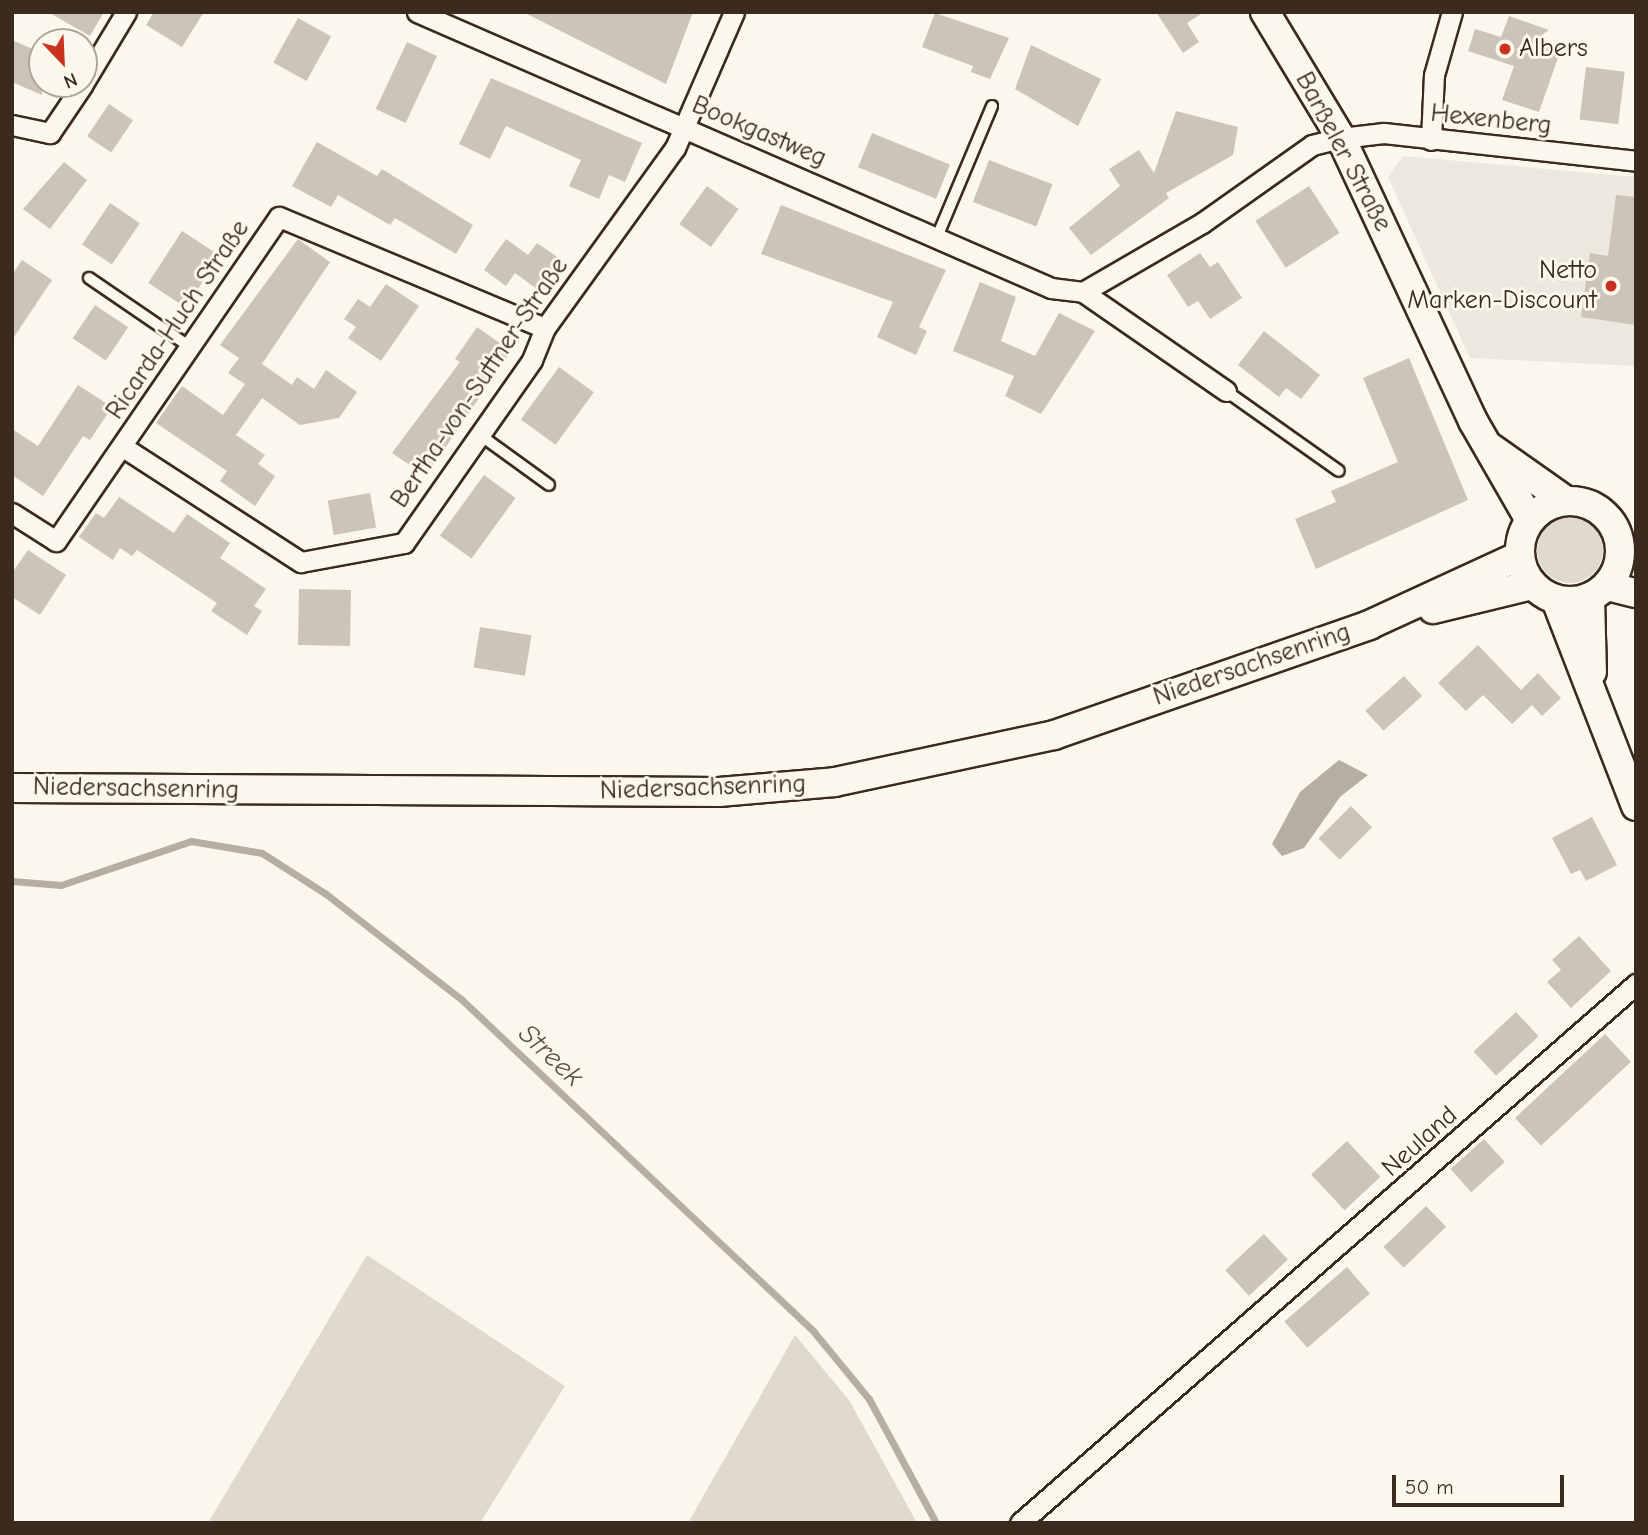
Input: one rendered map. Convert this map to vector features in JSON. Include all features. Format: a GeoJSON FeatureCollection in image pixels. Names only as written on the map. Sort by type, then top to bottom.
{"type":"FeatureCollection","features":[{"type":"Feature","properties":{"kind":"main road","name":"Barßeler Straße"},"geometry":{"type":"LineString","coordinates":[[1265,12],[1341,138],[1488,447],[1530,520]]}},
{"type":"Feature","properties":{"kind":"main road","name":"Barßeler Straße"},"geometry":{"type":"LineString","coordinates":[[1488,447],[1566,501]]}},
{"type":"Feature","properties":{"kind":"main road"},"geometry":{"type":"LineString","coordinates":[[1592,687],[1599,592],[1628,556],[1614,528],[1598,509],[1566,501],[1530,520],[1520,556],[1532,585],[1556,600],[1636,806]]}},
{"type":"Feature","properties":{"kind":"main road","name":"Niedersachsenring"},"geometry":{"type":"LineString","coordinates":[[12,788],[719,793],[835,782],[1054,735],[1369,625],[1520,556]]}},
{"type":"Feature","properties":{"kind":"main road","name":"Niedersachsenring"},"geometry":{"type":"LineString","coordinates":[[1369,625],[1532,585]]}},
{"type":"Feature","properties":{"kind":"main road"},"geometry":{"type":"LineString","coordinates":[[1556,600],[1599,592],[1636,593]]}},
{"type":"Feature","properties":{"kind":"street"},"geometry":{"type":"LineString","coordinates":[[98,58],[126,12]]}},
{"type":"Feature","properties":{"kind":"street","name":"Bookgastweg"},"geometry":{"type":"LineString","coordinates":[[417,12],[1051,288],[1083,292],[1226,391]]}},
{"type":"Feature","properties":{"kind":"street","name":"Bertha-von-Suttner-Straße"},"geometry":{"type":"LineString","coordinates":[[122,447],[301,562],[404,543],[532,360],[545,328],[684,129],[734,12]]}},
{"type":"Feature","properties":{"kind":"street"},"geometry":{"type":"LineString","coordinates":[[1431,140],[1434,75],[1452,12]]}},
{"type":"Feature","properties":{"kind":"street"},"geometry":{"type":"LineString","coordinates":[[12,124],[50,133],[73,98]]}},
{"type":"Feature","properties":{"kind":"street","name":"Hexenberg"},"geometry":{"type":"LineString","coordinates":[[1341,138],[1384,133],[1636,161]]}},
{"type":"Feature","properties":{"kind":"street"},"geometry":{"type":"LineString","coordinates":[[1083,292],[1202,223],[1312,145],[1341,138]]}},
{"type":"Feature","properties":{"kind":"street","name":"Ricarda-Huch Straße"},"geometry":{"type":"LineString","coordinates":[[12,513],[56,541],[279,217],[545,328]]}},
{"type":"Feature","properties":{"kind":"street","name":"Neuland"},"geometry":{"type":"LineString","coordinates":[[1020,1523],[1238,1338],[1636,984]]}},
{"type":"Feature","properties":{"kind":"lane"},"geometry":{"type":"LineString","coordinates":[[937,237],[992,106]]}},
{"type":"Feature","properties":{"kind":"lane"},"geometry":{"type":"LineString","coordinates":[[89,278],[191,348]]}},
{"type":"Feature","properties":{"kind":"lane"},"geometry":{"type":"LineString","coordinates":[[1226,391],[1339,471]]}},
{"type":"Feature","properties":{"kind":"lane"},"geometry":{"type":"LineString","coordinates":[[480,435],[549,485]]}},
{"type":"Feature","properties":{"kind":"shaded area"},"geometry":{"type":"Polygon","coordinates":[[[1403,156],[1636,177],[1636,366],[1470,358],[1388,177],[1403,156]]]}},
{"type":"Feature","properties":{"kind":"shaded area"},"geometry":{"type":"Polygon","coordinates":[[[1570,517],[1583,520],[1593,527],[1600,537],[1603,550],[1600,563],[1593,573],[1583,580],[1570,583],[1557,580],[1547,573],[1540,563],[1537,550],[1540,537],[1547,527],[1557,520],[1570,517]]]}},
{"type":"Feature","properties":{"kind":"shaded area"},"geometry":{"type":"Polygon","coordinates":[[[1339,760],[1368,775],[1340,797],[1304,848],[1282,856],[1272,844],[1300,792],[1339,760]]]}},
{"type":"Feature","properties":{"kind":"shaded area"},"geometry":{"type":"Polygon","coordinates":[[[367,1255],[565,1386],[480,1523],[208,1523],[367,1255]]]}},
{"type":"Feature","properties":{"kind":"shaded area"},"geometry":{"type":"Polygon","coordinates":[[[795,1335],[849,1400],[917,1523],[688,1523],[795,1335]]]}},
{"type":"Feature","properties":{"kind":"building"},"geometry":{"type":"Polygon","coordinates":[[[48,12],[104,12],[95,28],[76,28],[48,12]]]}},
{"type":"Feature","properties":{"kind":"building"},"geometry":{"type":"Polygon","coordinates":[[[154,12],[204,12],[182,47],[146,25],[154,12]]]}},
{"type":"Feature","properties":{"kind":"building"},"geometry":{"type":"Polygon","coordinates":[[[523,12],[693,12],[666,84],[523,12]]]}},
{"type":"Feature","properties":{"kind":"building"},"geometry":{"type":"Polygon","coordinates":[[[1156,12],[1204,12],[1187,23],[1199,42],[1183,53],[1156,12]]]}},
{"type":"Feature","properties":{"kind":"building"},"geometry":{"type":"Polygon","coordinates":[[[935,13],[1009,38],[990,79],[971,72],[973,66],[922,47],[935,13]]]}},
{"type":"Feature","properties":{"kind":"building"},"geometry":{"type":"Polygon","coordinates":[[[1509,16],[1549,30],[1532,42],[1560,52],[1539,112],[1502,100],[1514,66],[1468,51],[1475,29],[1501,37],[1509,16]]]}},
{"type":"Feature","properties":{"kind":"building"},"geometry":{"type":"Polygon","coordinates":[[[298,18],[331,36],[307,81],[273,63],[298,18]]]}},
{"type":"Feature","properties":{"kind":"building"},"geometry":{"type":"Polygon","coordinates":[[[12,40],[28,47],[28,89],[12,82],[12,40]]]}},
{"type":"Feature","properties":{"kind":"building"},"geometry":{"type":"Polygon","coordinates":[[[407,42],[437,56],[406,123],[376,109],[407,42]]]}},
{"type":"Feature","properties":{"kind":"building"},"geometry":{"type":"Polygon","coordinates":[[[1031,45],[1101,79],[1078,126],[1015,89],[1031,45]]]}},
{"type":"Feature","properties":{"kind":"building"},"geometry":{"type":"Polygon","coordinates":[[[1586,67],[1625,72],[1618,124],[1580,120],[1586,67]]]}},
{"type":"Feature","properties":{"kind":"building"},"geometry":{"type":"Polygon","coordinates":[[[491,78],[642,143],[625,182],[609,175],[599,199],[569,186],[581,160],[506,126],[490,159],[459,144],[491,78]]]}},
{"type":"Feature","properties":{"kind":"building"},"geometry":{"type":"Polygon","coordinates":[[[109,104],[133,120],[111,153],[87,136],[109,104]]]}},
{"type":"Feature","properties":{"kind":"building"},"geometry":{"type":"Polygon","coordinates":[[[1176,111],[1238,127],[1233,155],[1166,193],[1169,198],[1091,255],[1069,228],[1120,186],[1109,169],[1139,150],[1154,173],[1176,111]]]}},
{"type":"Feature","properties":{"kind":"building"},"geometry":{"type":"Polygon","coordinates":[[[872,133],[950,164],[936,199],[858,167],[872,133]]]}},
{"type":"Feature","properties":{"kind":"building"},"geometry":{"type":"Polygon","coordinates":[[[317,142],[377,176],[382,169],[473,225],[456,254],[395,218],[390,225],[338,195],[331,207],[292,186],[317,142]]]}},
{"type":"Feature","properties":{"kind":"building"},"geometry":{"type":"Polygon","coordinates":[[[989,160],[1052,184],[1036,226],[973,202],[989,160]]]}},
{"type":"Feature","properties":{"kind":"building"},"geometry":{"type":"Polygon","coordinates":[[[64,162],[87,180],[50,229],[23,209],[64,162]]]}},
{"type":"Feature","properties":{"kind":"building"},"geometry":{"type":"Polygon","coordinates":[[[707,186],[739,209],[711,247],[679,224],[707,186]]]}},
{"type":"Feature","properties":{"kind":"building"},"geometry":{"type":"Polygon","coordinates":[[[1309,186],[1339,233],[1286,268],[1255,221],[1309,186]]]}},
{"type":"Feature","properties":{"kind":"building","name":"Netto Marken-Discount"},"geometry":{"type":"Polygon","coordinates":[[[1616,195],[1636,197],[1636,325],[1581,317],[1590,253],[1608,256],[1616,195]]]}},
{"type":"Feature","properties":{"kind":"building"},"geometry":{"type":"Polygon","coordinates":[[[110,203],[140,223],[112,265],[82,244],[110,203]]]}},
{"type":"Feature","properties":{"kind":"building"},"geometry":{"type":"Polygon","coordinates":[[[781,205],[946,270],[919,327],[927,331],[916,355],[877,337],[893,302],[761,254],[781,205]]]}},
{"type":"Feature","properties":{"kind":"building"},"geometry":{"type":"Polygon","coordinates":[[[182,231],[220,256],[186,308],[148,283],[182,231]]]}},
{"type":"Feature","properties":{"kind":"building"},"geometry":{"type":"Polygon","coordinates":[[[298,239],[330,262],[262,364],[292,385],[297,377],[314,389],[326,370],[357,392],[339,418],[300,425],[262,398],[236,435],[265,455],[258,464],[275,476],[255,506],[220,481],[227,471],[156,423],[182,386],[223,415],[245,384],[228,373],[239,358],[220,345],[298,239]]]}},
{"type":"Feature","properties":{"kind":"building"},"geometry":{"type":"Polygon","coordinates":[[[506,239],[528,255],[537,243],[563,261],[541,292],[515,273],[506,286],[484,270],[506,239]]]}},
{"type":"Feature","properties":{"kind":"building"},"geometry":{"type":"Polygon","coordinates":[[[1200,253],[1210,267],[1218,262],[1242,298],[1210,319],[1198,301],[1188,307],[1167,275],[1200,253]]]}},
{"type":"Feature","properties":{"kind":"building"},"geometry":{"type":"Polygon","coordinates":[[[22,260],[52,280],[12,340],[12,275],[22,260]]]}},
{"type":"Feature","properties":{"kind":"building"},"geometry":{"type":"Polygon","coordinates":[[[980,282],[1016,297],[1001,341],[1035,356],[1059,313],[1095,331],[1041,414],[1005,396],[1014,376],[953,351],[980,282]]]}},
{"type":"Feature","properties":{"kind":"building"},"geometry":{"type":"Polygon","coordinates":[[[386,284],[419,306],[381,361],[348,338],[356,327],[344,319],[358,299],[370,307],[386,284]]]}},
{"type":"Feature","properties":{"kind":"building"},"geometry":{"type":"Polygon","coordinates":[[[95,305],[128,327],[106,361],[73,338],[95,305]]]}},
{"type":"Feature","properties":{"kind":"building"},"geometry":{"type":"Polygon","coordinates":[[[477,327],[511,351],[426,476],[392,453],[460,362],[455,359],[477,327]]]}},
{"type":"Feature","properties":{"kind":"building"},"geometry":{"type":"Polygon","coordinates":[[[1264,331],[1320,375],[1301,399],[1286,388],[1279,397],[1238,365],[1264,331]]]}},
{"type":"Feature","properties":{"kind":"building"},"geometry":{"type":"Polygon","coordinates":[[[1409,358],[1468,500],[1316,569],[1295,519],[1336,502],[1331,491],[1398,462],[1363,378],[1409,358]]]}},
{"type":"Feature","properties":{"kind":"building"},"geometry":{"type":"Polygon","coordinates":[[[559,367],[594,392],[556,445],[521,420],[559,367]]]}},
{"type":"Feature","properties":{"kind":"building"},"geometry":{"type":"Polygon","coordinates":[[[78,385],[112,407],[90,440],[83,436],[43,496],[12,475],[12,429],[38,446],[78,385]]]}},
{"type":"Feature","properties":{"kind":"building"},"geometry":{"type":"Polygon","coordinates":[[[484,475],[516,498],[471,559],[440,536],[484,475]]]}},
{"type":"Feature","properties":{"kind":"building"},"geometry":{"type":"Polygon","coordinates":[[[370,493],[376,527],[334,535],[328,500],[370,493]]]}},
{"type":"Feature","properties":{"kind":"building"},"geometry":{"type":"Polygon","coordinates":[[[119,497],[174,533],[187,514],[230,543],[220,558],[266,589],[254,606],[262,611],[247,635],[211,611],[217,603],[137,550],[132,556],[120,548],[113,560],[79,537],[96,513],[104,518],[119,497]]]}},
{"type":"Feature","properties":{"kind":"building"},"geometry":{"type":"Polygon","coordinates":[[[28,550],[66,575],[40,615],[12,597],[12,573],[28,550]]]}},
{"type":"Feature","properties":{"kind":"building"},"geometry":{"type":"Polygon","coordinates":[[[299,589],[351,590],[350,646],[298,645],[299,589]]]}},
{"type":"Feature","properties":{"kind":"building"},"geometry":{"type":"Polygon","coordinates":[[[480,627],[531,635],[525,676],[474,667],[480,627]]]}},
{"type":"Feature","properties":{"kind":"building"},"geometry":{"type":"Polygon","coordinates":[[[1478,645],[1521,690],[1538,673],[1561,698],[1542,716],[1532,705],[1512,724],[1483,695],[1466,711],[1438,683],[1478,645]]]}},
{"type":"Feature","properties":{"kind":"building"},"geometry":{"type":"Polygon","coordinates":[[[1404,676],[1422,696],[1383,731],[1365,711],[1404,676]]]}},
{"type":"Feature","properties":{"kind":"building"},"geometry":{"type":"Polygon","coordinates":[[[1351,806],[1372,827],[1340,860],[1318,839],[1351,806]]]}},
{"type":"Feature","properties":{"kind":"building"},"geometry":{"type":"Polygon","coordinates":[[[1592,817],[1617,865],[1586,881],[1580,870],[1571,874],[1552,838],[1592,817]]]}},
{"type":"Feature","properties":{"kind":"building"},"geometry":{"type":"Polygon","coordinates":[[[1579,936],[1611,971],[1571,1008],[1547,982],[1561,970],[1552,960],[1579,936]]]}},
{"type":"Feature","properties":{"kind":"building"},"geometry":{"type":"Polygon","coordinates":[[[1516,1012],[1539,1036],[1496,1076],[1474,1052],[1516,1012]]]}},
{"type":"Feature","properties":{"kind":"building"},"geometry":{"type":"Polygon","coordinates":[[[1605,1034],[1631,1062],[1541,1146],[1515,1118],[1605,1034]]]}},
{"type":"Feature","properties":{"kind":"building"},"geometry":{"type":"Polygon","coordinates":[[[1484,1139],[1505,1162],[1471,1192],[1451,1169],[1484,1139]]]}},
{"type":"Feature","properties":{"kind":"building"},"geometry":{"type":"Polygon","coordinates":[[[1347,1141],[1380,1177],[1345,1210],[1311,1174],[1347,1141]]]}},
{"type":"Feature","properties":{"kind":"building"},"geometry":{"type":"Polygon","coordinates":[[[1426,1206],[1446,1227],[1404,1268],[1384,1247],[1426,1206]]]}},
{"type":"Feature","properties":{"kind":"building"},"geometry":{"type":"Polygon","coordinates":[[[1264,1234],[1288,1260],[1249,1296],[1225,1270],[1264,1234]]]}},
{"type":"Feature","properties":{"kind":"building"},"geometry":{"type":"Polygon","coordinates":[[[1347,1267],[1370,1293],[1307,1348],[1284,1321],[1347,1267]]]}},
{"type":"Feature","properties":{"kind":"waterway","name":"Streek"},"geometry":{"type":"LineString","coordinates":[[12,881],[61,885],[191,841],[262,853],[326,894],[461,999],[814,1332],[869,1399],[936,1523]]}},
{"type":"Feature","properties":{"kind":"place","name":"Albers"},"geometry":{"type":"Point","coordinates":[1505,49]}},
{"type":"Feature","properties":{"kind":"place","name":"Netto Marken-Discount"},"geometry":{"type":"Point","coordinates":[1611,286]}}]}
